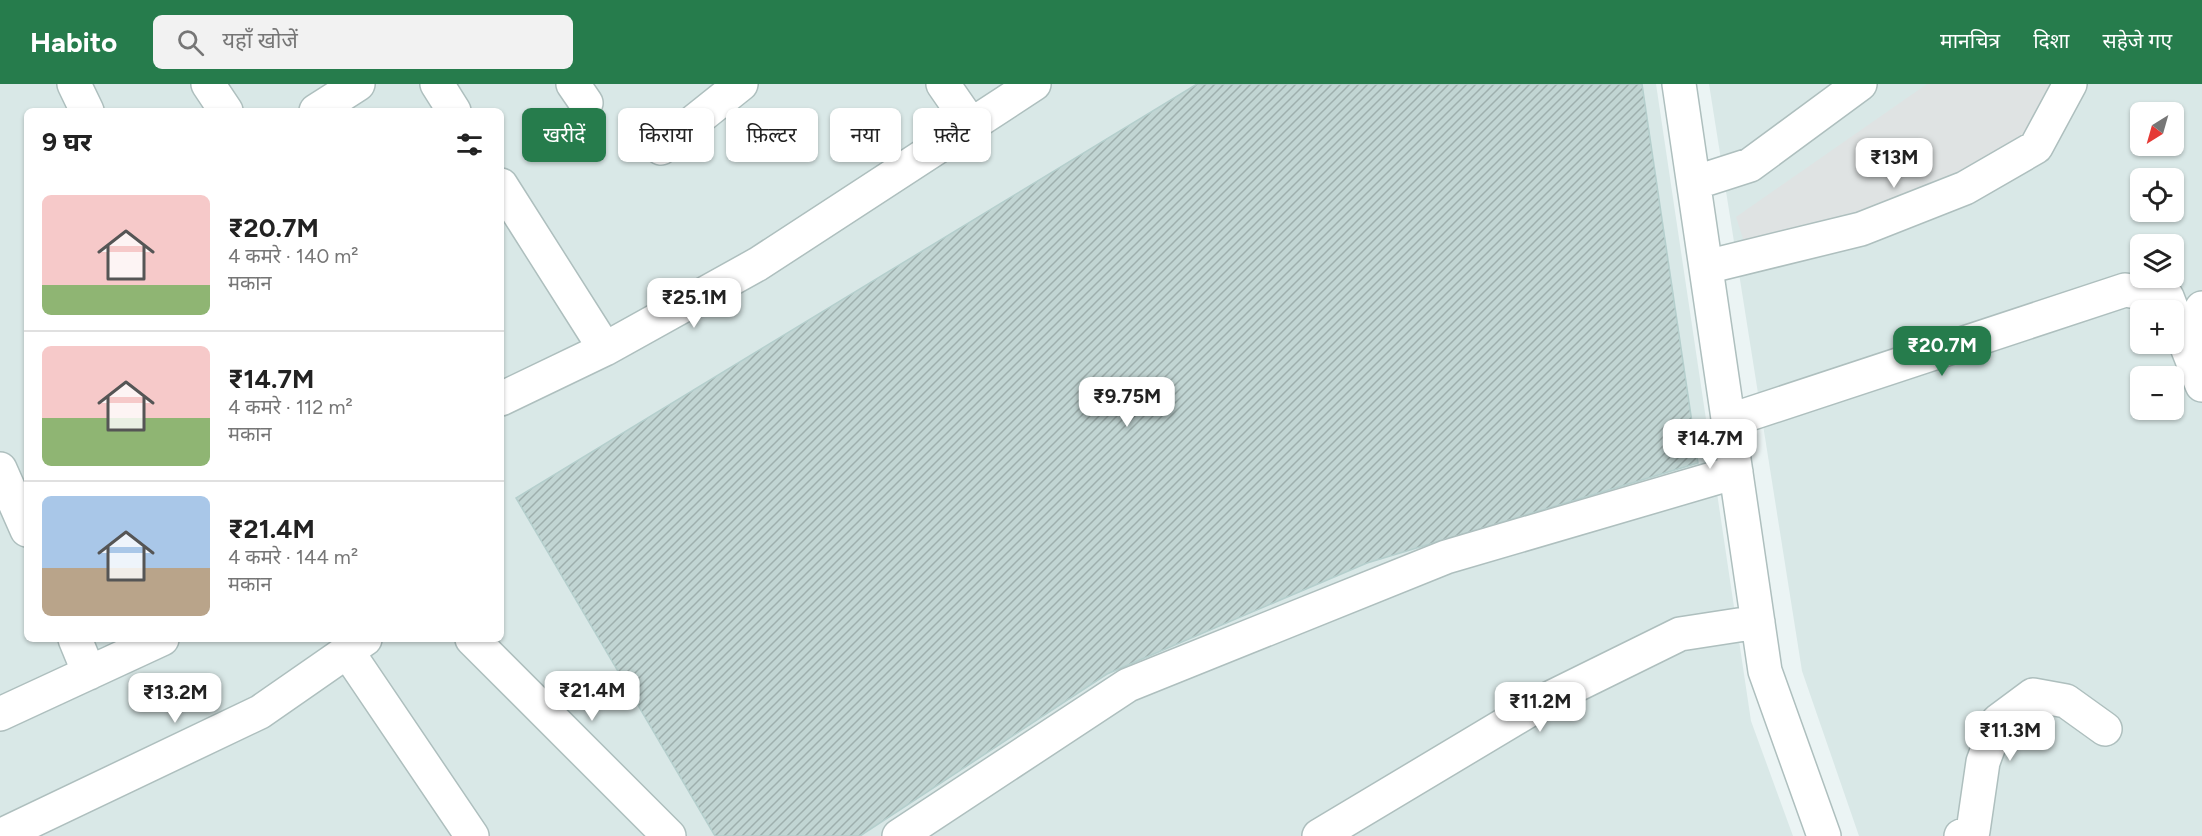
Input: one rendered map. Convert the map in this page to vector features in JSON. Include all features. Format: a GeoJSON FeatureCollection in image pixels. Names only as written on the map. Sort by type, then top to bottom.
{"type":"FeatureCollection","features":[{"type":"Feature","properties":{"kind":"street"},"geometry":{"type":"LineString","coordinates":[[74,84],[86,108]]}},
{"type":"Feature","properties":{"kind":"street"},"geometry":{"type":"LineString","coordinates":[[208,84],[224,108]]}},
{"type":"Feature","properties":{"kind":"street"},"geometry":{"type":"LineString","coordinates":[[321,108],[358,84]]}},
{"type":"Feature","properties":{"kind":"street"},"geometry":{"type":"LineString","coordinates":[[436,84],[452,108]]}},
{"type":"Feature","properties":{"kind":"street"},"geometry":{"type":"LineString","coordinates":[[711,108],[741,84]]}},
{"type":"Feature","properties":{"kind":"street"},"geometry":{"type":"LineString","coordinates":[[943,84],[960,108]]}},
{"type":"Feature","properties":{"kind":"street"},"geometry":{"type":"LineString","coordinates":[[991,113],[1034,84]]}},
{"type":"Feature","properties":{"kind":"street"},"geometry":{"type":"LineString","coordinates":[[1679,84],[1765,671],[1824,836]]}},
{"type":"Feature","properties":{"kind":"street"},"geometry":{"type":"LineString","coordinates":[[1694,183],[1750,165],[1860,84]]}},
{"type":"Feature","properties":{"kind":"street"},"geometry":{"type":"LineString","coordinates":[[1706,267],[1861,229],[1965,188],[2036,147],[2070,84]]}},
{"type":"Feature","properties":{"kind":"street"},"geometry":{"type":"LineString","coordinates":[[504,398],[605,349],[758,264],[916,162]]}},
{"type":"Feature","properties":{"kind":"street"},"geometry":{"type":"LineString","coordinates":[[504,190],[605,349]]}},
{"type":"Feature","properties":{"kind":"street"},"geometry":{"type":"LineString","coordinates":[[1728,421],[2124,290],[2167,297],[2168,300]]}},
{"type":"Feature","properties":{"kind":"street"},"geometry":{"type":"LineString","coordinates":[[2184,318],[2202,308]]}},
{"type":"Feature","properties":{"kind":"street"},"geometry":{"type":"LineString","coordinates":[[2184,340],[2202,385]]}},
{"type":"Feature","properties":{"kind":"street"},"geometry":{"type":"LineString","coordinates":[[0,469],[24,523]]}},
{"type":"Feature","properties":{"kind":"street"},"geometry":{"type":"LineString","coordinates":[[899,836],[1128,685],[1446,557],[1736,472]]}},
{"type":"Feature","properties":{"kind":"street"},"geometry":{"type":"LineString","coordinates":[[1319,836],[1546,700],[1680,634],[1758,622]]}},
{"type":"Feature","properties":{"kind":"street"},"geometry":{"type":"LineString","coordinates":[[76,642],[90,673]]}},
{"type":"Feature","properties":{"kind":"street"},"geometry":{"type":"LineString","coordinates":[[0,714],[156,642]]}},
{"type":"Feature","properties":{"kind":"street"},"geometry":{"type":"LineString","coordinates":[[475,642],[669,836]]}},
{"type":"Feature","properties":{"kind":"street"},"geometry":{"type":"LineString","coordinates":[[0,836],[260,712],[356,645],[472,836]]}},
{"type":"Feature","properties":{"kind":"street"},"geometry":{"type":"LineString","coordinates":[[1961,836],[1973,831],[1983,762],[1998,721],[2033,695],[2066,701],[2104,729]]}},
{"type":"Feature","properties":{"kind":"shaded area"},"geometry":{"type":"Polygon","coordinates":[[[0,84],[1656,84],[1751,721],[1793,836],[0,836],[0,84]]]}},
{"type":"Feature","properties":{"kind":"shaded area"},"geometry":{"type":"Polygon","coordinates":[[[1709,84],[2202,84],[2202,836],[1859,836],[1802,671],[1709,84]]]}},
{"type":"Feature","properties":{"kind":"shaded area"},"geometry":{"type":"Polygon","coordinates":[[[1927,84],[2057,84],[2032,133],[1963,181],[1746,248],[1736,217],[1927,84]]]}},
{"type":"Feature","properties":{"kind":"building"},"geometry":{"type":"Polygon","coordinates":[[[1197,84],[1642,84],[1698,463],[1367,563],[1107,674],[860,836],[715,836],[516,498],[1197,84]]]}}]}
